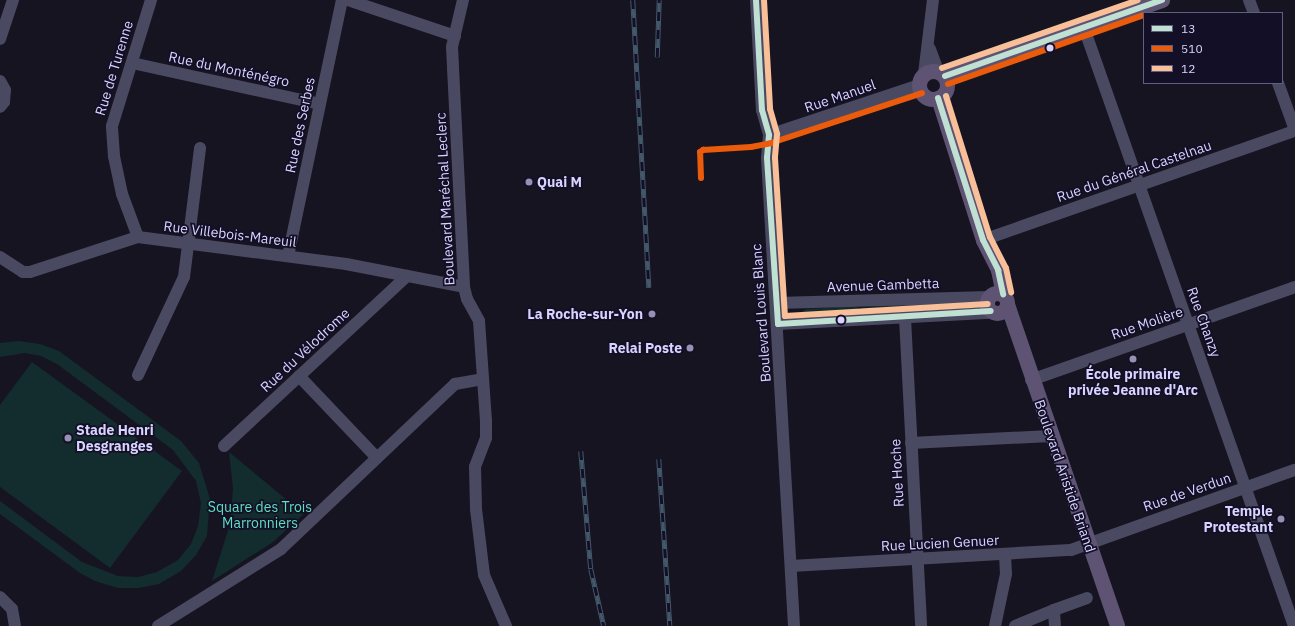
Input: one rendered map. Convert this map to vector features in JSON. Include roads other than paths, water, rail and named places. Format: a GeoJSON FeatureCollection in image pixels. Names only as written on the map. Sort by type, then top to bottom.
{"type":"FeatureCollection","features":[{"type":"Feature","properties":{"kind":"main road"},"geometry":{"type":"LineString","coordinates":[[932,77],[1084,28],[1162,0]]}},
{"type":"Feature","properties":{"kind":"main road"},"geometry":{"type":"LineString","coordinates":[[932,77],[947,90],[938,98],[926,97],[932,77]]}},
{"type":"Feature","properties":{"kind":"main road","name":"Boulevard Aristide Briand"},"geometry":{"type":"LineString","coordinates":[[938,98],[983,240],[991,260],[997,302],[1015,326],[1031,380],[1117,626]]}},
{"type":"Feature","properties":{"kind":"street"},"geometry":{"type":"LineString","coordinates":[[0,39],[13,0]]}},
{"type":"Feature","properties":{"kind":"street","name":"Rue de Turenne"},"geometry":{"type":"LineString","coordinates":[[138,237],[122,194],[114,156],[112,126],[151,0]]}},
{"type":"Feature","properties":{"kind":"street","name":"Rue des Serbes"},"geometry":{"type":"LineString","coordinates":[[288,256],[342,0]]}},
{"type":"Feature","properties":{"kind":"street"},"geometry":{"type":"LineString","coordinates":[[348,0],[455,36]]}},
{"type":"Feature","properties":{"kind":"street","name":"Boulevard Maréchal Leclerc"},"geometry":{"type":"LineString","coordinates":[[463,0],[455,36],[453,68],[464,288],[467,299],[479,321],[486,438],[475,467],[476,509],[484,575],[506,626]]}},
{"type":"Feature","properties":{"kind":"street","name":"Boulevard Louis Blanc"},"geometry":{"type":"LineString","coordinates":[[756,0],[762,110],[769,135],[767,158],[777,303],[794,626]]}},
{"type":"Feature","properties":{"kind":"street"},"geometry":{"type":"LineString","coordinates":[[932,77],[928,44],[933,0]]}},
{"type":"Feature","properties":{"kind":"street"},"geometry":{"type":"LineString","coordinates":[[1250,0],[1254,12]]}},
{"type":"Feature","properties":{"kind":"street","name":"Rue Chanzy"},"geometry":{"type":"LineString","coordinates":[[1084,28],[1141,185],[1188,325],[1294,626]]}},
{"type":"Feature","properties":{"kind":"street","name":"Rue du Monténégro"},"geometry":{"type":"LineString","coordinates":[[132,62],[320,104]]}},
{"type":"Feature","properties":{"kind":"street","name":"Rue Manuel"},"geometry":{"type":"LineString","coordinates":[[769,135],[932,77]]}},
{"type":"Feature","properties":{"kind":"street"},"geometry":{"type":"LineString","coordinates":[[0,81],[5,90],[4,102],[0,107]]}},
{"type":"Feature","properties":{"kind":"street"},"geometry":{"type":"LineString","coordinates":[[1278,84],[1295,130]]}},
{"type":"Feature","properties":{"kind":"street","name":"Rue du Général Castelnau"},"geometry":{"type":"LineString","coordinates":[[983,240],[1295,130]]}},
{"type":"Feature","properties":{"kind":"street"},"geometry":{"type":"LineString","coordinates":[[138,375],[184,277],[200,148]]}},
{"type":"Feature","properties":{"kind":"street","name":"Rue Villebois-Mareuil"},"geometry":{"type":"LineString","coordinates":[[0,257],[23,272],[30,272],[138,237],[346,264],[464,288]]}},
{"type":"Feature","properties":{"kind":"street","name":"Rue du Vélodrome"},"geometry":{"type":"LineString","coordinates":[[224,446],[407,276]]}},
{"type":"Feature","properties":{"kind":"street","name":"Rue Molière"},"geometry":{"type":"LineString","coordinates":[[1031,380],[1295,287]]}},
{"type":"Feature","properties":{"kind":"street"},"geometry":{"type":"LineString","coordinates":[[778,324],[986,313],[997,302]]}},
{"type":"Feature","properties":{"kind":"street","name":"Avenue Gambetta"},"geometry":{"type":"LineString","coordinates":[[777,303],[997,302]]}},
{"type":"Feature","properties":{"kind":"street","name":"Rue Hoche"},"geometry":{"type":"LineString","coordinates":[[905,318],[921,626]]}},
{"type":"Feature","properties":{"kind":"street"},"geometry":{"type":"LineString","coordinates":[[299,376],[377,458]]}},
{"type":"Feature","properties":{"kind":"street"},"geometry":{"type":"LineString","coordinates":[[158,626],[281,549],[455,384],[483,379]]}},
{"type":"Feature","properties":{"kind":"street"},"geometry":{"type":"LineString","coordinates":[[911,443],[1051,436]]}},
{"type":"Feature","properties":{"kind":"street","name":"Rue de Verdun"},"geometry":{"type":"LineString","coordinates":[[1089,543],[1295,470]]}},
{"type":"Feature","properties":{"kind":"street","name":"Rue Lucien Genuer"},"geometry":{"type":"LineString","coordinates":[[791,566],[1071,550],[1089,543]]}},
{"type":"Feature","properties":{"kind":"street"},"geometry":{"type":"LineString","coordinates":[[995,626],[1006,574],[1005,554]]}},
{"type":"Feature","properties":{"kind":"street"},"geometry":{"type":"LineString","coordinates":[[0,597],[12,609],[15,626]]}},
{"type":"Feature","properties":{"kind":"street"},"geometry":{"type":"LineString","coordinates":[[1015,626],[1087,598]]}},
{"type":"Feature","properties":{"kind":"street"},"geometry":{"type":"LineString","coordinates":[[1054,610],[1055,626]]}},
{"type":"Feature","properties":{"kind":"railway"},"geometry":{"type":"LineString","coordinates":[[633,0],[649,288]]}},
{"type":"Feature","properties":{"kind":"railway"},"geometry":{"type":"LineString","coordinates":[[657,57],[659,0]]}},
{"type":"Feature","properties":{"kind":"railway"},"geometry":{"type":"LineString","coordinates":[[581,451],[591,569],[604,626]]}},
{"type":"Feature","properties":{"kind":"railway"},"geometry":{"type":"LineString","coordinates":[[659,459],[670,626]]}},
{"type":"Feature","properties":{"kind":"place","name":"Quai M"},"geometry":{"type":"Point","coordinates":[529,182]}},
{"type":"Feature","properties":{"kind":"place","name":"La Roche-sur-Yon"},"geometry":{"type":"Point","coordinates":[652,314]}},
{"type":"Feature","properties":{"kind":"place","name":"Relai Poste"},"geometry":{"type":"Point","coordinates":[690,348]}},
{"type":"Feature","properties":{"kind":"place","name":"École primaire privée Jeanne d'Arc"},"geometry":{"type":"Point","coordinates":[1133,359]}},
{"type":"Feature","properties":{"kind":"place","name":"Stade Henri Desgranges"},"geometry":{"type":"Point","coordinates":[68,438]}},
{"type":"Feature","properties":{"kind":"place","name":"Temple Protestant"},"geometry":{"type":"Point","coordinates":[1281,519]}},
{"type":"Feature","properties":{"kind":"park label","name":"Square des Trois Marronniers"},"geometry":{"type":"Point","coordinates":[260,516]}}]}
